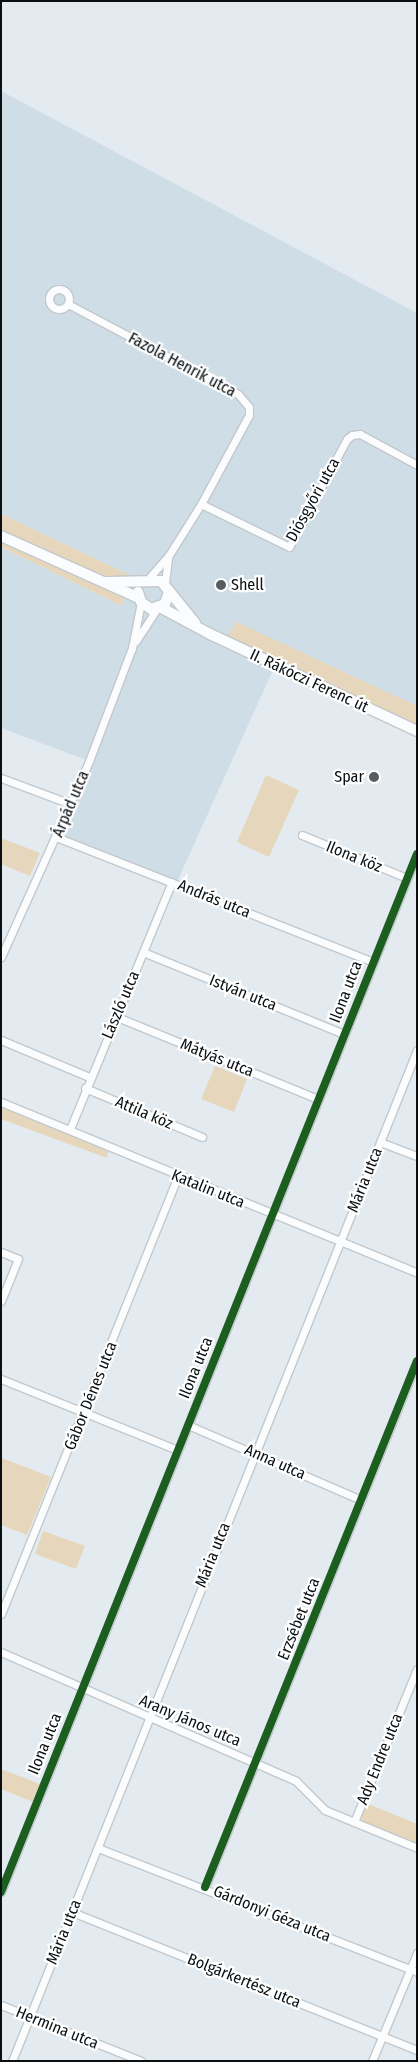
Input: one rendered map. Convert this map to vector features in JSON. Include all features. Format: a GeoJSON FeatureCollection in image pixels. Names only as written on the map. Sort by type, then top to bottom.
{"type":"FeatureCollection","features":[{"type":"Feature","properties":{"kind":"main road","name":"II. Rákóczi Ferenc út"},"geometry":{"type":"LineString","coordinates":[[1,536],[140,600],[151,609],[159,608],[417,731]]}},
{"type":"Feature","properties":{"kind":"main road","name":"II. Rákóczi Ferenc út"},"geometry":{"type":"LineString","coordinates":[[98,581],[146,581],[157,579],[167,588],[201,629]]}},
{"type":"Feature","properties":{"kind":"main road"},"geometry":{"type":"LineString","coordinates":[[140,600],[146,581]]}},
{"type":"Feature","properties":{"kind":"main road"},"geometry":{"type":"LineString","coordinates":[[159,608],[165,604],[167,588]]}},
{"type":"Feature","properties":{"kind":"street","name":"Fazola Henrik utca"},"geometry":{"type":"LineString","coordinates":[[68,304],[246,401],[249,415],[201,504],[169,555]]}},
{"type":"Feature","properties":{"kind":"street","name":"Diósgyőri utca"},"geometry":{"type":"LineString","coordinates":[[201,504],[289,547],[347,439],[352,435],[360,434],[417,465]]}},
{"type":"Feature","properties":{"kind":"street"},"geometry":{"type":"LineString","coordinates":[[146,581],[169,555]]}},
{"type":"Feature","properties":{"kind":"street"},"geometry":{"type":"LineString","coordinates":[[167,588],[169,555]]}},
{"type":"Feature","properties":{"kind":"street","name":"Árpád utca"},"geometry":{"type":"LineString","coordinates":[[1,956],[71,804],[132,648],[140,600]]}},
{"type":"Feature","properties":{"kind":"street","name":"Árpád utca"},"geometry":{"type":"LineString","coordinates":[[132,648],[159,608]]}},
{"type":"Feature","properties":{"kind":"street"},"geometry":{"type":"LineString","coordinates":[[1,778],[71,804]]}},
{"type":"Feature","properties":{"kind":"street","name":"Ilona köz"},"geometry":{"type":"LineString","coordinates":[[302,835],[407,878]]}},
{"type":"Feature","properties":{"kind":"street","name":"András utca"},"geometry":{"type":"LineString","coordinates":[[56,837],[372,962]]}},
{"type":"Feature","properties":{"kind":"street","name":"Ilona utca"},"geometry":{"type":"LineString","coordinates":[[1,1892],[372,962],[417,854]]}},
{"type":"Feature","properties":{"kind":"street","name":"László utca"},"geometry":{"type":"LineString","coordinates":[[70,1129],[89,1077],[117,1017],[172,882]]}},
{"type":"Feature","properties":{"kind":"street","name":"István utca"},"geometry":{"type":"LineString","coordinates":[[143,952],[344,1034]]}},
{"type":"Feature","properties":{"kind":"street","name":"Mátyás utca"},"geometry":{"type":"LineString","coordinates":[[117,1017],[318,1099]]}},
{"type":"Feature","properties":{"kind":"street"},"geometry":{"type":"LineString","coordinates":[[1,1040],[89,1077]]}},
{"type":"Feature","properties":{"kind":"street","name":"Mária utca"},"geometry":{"type":"LineString","coordinates":[[12,2061],[98,1848],[147,1718],[417,1050]]}},
{"type":"Feature","properties":{"kind":"street","name":"Attila köz"},"geometry":{"type":"LineString","coordinates":[[85,1088],[202,1137]]}},
{"type":"Feature","properties":{"kind":"street","name":"Katalin utca"},"geometry":{"type":"LineString","coordinates":[[1,1102],[70,1129],[178,1177],[417,1273]]}},
{"type":"Feature","properties":{"kind":"street"},"geometry":{"type":"LineString","coordinates":[[380,1142],[417,1156]]}},
{"type":"Feature","properties":{"kind":"street","name":"Gábor Dénes utca"},"geometry":{"type":"LineString","coordinates":[[1,1614],[85,1413],[178,1177]]}},
{"type":"Feature","properties":{"kind":"street"},"geometry":{"type":"LineString","coordinates":[[1,1252],[18,1259],[1,1301]]}},
{"type":"Feature","properties":{"kind":"street","name":"Erzsébet utca"},"geometry":{"type":"LineString","coordinates":[[205,1887],[417,1361]]}},
{"type":"Feature","properties":{"kind":"street"},"geometry":{"type":"LineString","coordinates":[[1,1379],[178,1450]]}},
{"type":"Feature","properties":{"kind":"street","name":"Anna utca"},"geometry":{"type":"LineString","coordinates":[[188,1425],[361,1500]]}},
{"type":"Feature","properties":{"kind":"street","name":"Arany János utca"},"geometry":{"type":"LineString","coordinates":[[1,1652],[81,1690],[296,1781],[325,1810],[417,1848]]}},
{"type":"Feature","properties":{"kind":"street","name":"Ady Endre utca"},"geometry":{"type":"LineString","coordinates":[[354,1822],[417,1669]]}},
{"type":"Feature","properties":{"kind":"street","name":"Gárdonyi Géza utca"},"geometry":{"type":"LineString","coordinates":[[98,1848],[205,1887],[413,1970]]}},
{"type":"Feature","properties":{"kind":"street","name":"Bolgárkertész utca"},"geometry":{"type":"LineString","coordinates":[[72,1912],[417,2050]]}},
{"type":"Feature","properties":{"kind":"street"},"geometry":{"type":"LineString","coordinates":[[372,2061],[413,1970],[417,1953]]}},
{"type":"Feature","properties":{"kind":"street","name":"Hermina utca"},"geometry":{"type":"LineString","coordinates":[[1,2006],[141,2061]]}},
{"type":"Feature","properties":{"kind":"shaded area"},"geometry":{"type":"Polygon","coordinates":[[[1,91],[417,313],[417,706],[259,633],[278,659],[176,884],[56,837],[89,761],[1,728],[1,547],[122,606],[130,575],[1,514],[1,91]]]}},
{"type":"Feature","properties":{"kind":"shaded area"},"geometry":{"type":"Polygon","coordinates":[[[1,514],[130,575],[122,606],[1,547],[1,514]]]}},
{"type":"Feature","properties":{"kind":"shaded area"},"geometry":{"type":"Polygon","coordinates":[[[237,622],[417,706],[417,725],[226,637],[237,622]]]}},
{"type":"Feature","properties":{"kind":"shaded area"},"geometry":{"type":"Polygon","coordinates":[[[266,775],[299,790],[269,857],[237,842],[266,775]]]}},
{"type":"Feature","properties":{"kind":"shaded area"},"geometry":{"type":"Polygon","coordinates":[[[1,838],[40,853],[30,876],[1,864],[1,838]]]}},
{"type":"Feature","properties":{"kind":"shaded area"},"geometry":{"type":"Polygon","coordinates":[[[215,1066],[247,1079],[234,1112],[201,1099],[215,1066]]]}},
{"type":"Feature","properties":{"kind":"shaded area"},"geometry":{"type":"Polygon","coordinates":[[[1,1097],[87,1136],[108,1152],[107,1158],[1,1119],[1,1097]]]}},
{"type":"Feature","properties":{"kind":"shaded area"},"geometry":{"type":"Polygon","coordinates":[[[2,1458],[51,1477],[27,1535],[1,1525],[2,1458]]]}},
{"type":"Feature","properties":{"kind":"shaded area"},"geometry":{"type":"Polygon","coordinates":[[[43,1531],[85,1546],[76,1569],[35,1554],[43,1531]]]}},
{"type":"Feature","properties":{"kind":"shaded area"},"geometry":{"type":"Polygon","coordinates":[[[1,1769],[40,1784],[33,1802],[1,1789],[1,1769]]]}},
{"type":"Feature","properties":{"kind":"shaded area"},"geometry":{"type":"Polygon","coordinates":[[[366,1803],[417,1824],[417,1846],[362,1823],[361,1815],[366,1803]]]}},
{"type":"Feature","properties":{"kind":"cycle path"},"geometry":{"type":"LineString","coordinates":[[1,1892],[417,854]]}},
{"type":"Feature","properties":{"kind":"cycle path"},"geometry":{"type":"LineString","coordinates":[[205,1887],[417,1361]]}},
{"type":"Feature","properties":{"kind":"place","name":"Shell"},"geometry":{"type":"Point","coordinates":[221,585]}},
{"type":"Feature","properties":{"kind":"place","name":"Spar"},"geometry":{"type":"Point","coordinates":[374,777]}}]}
